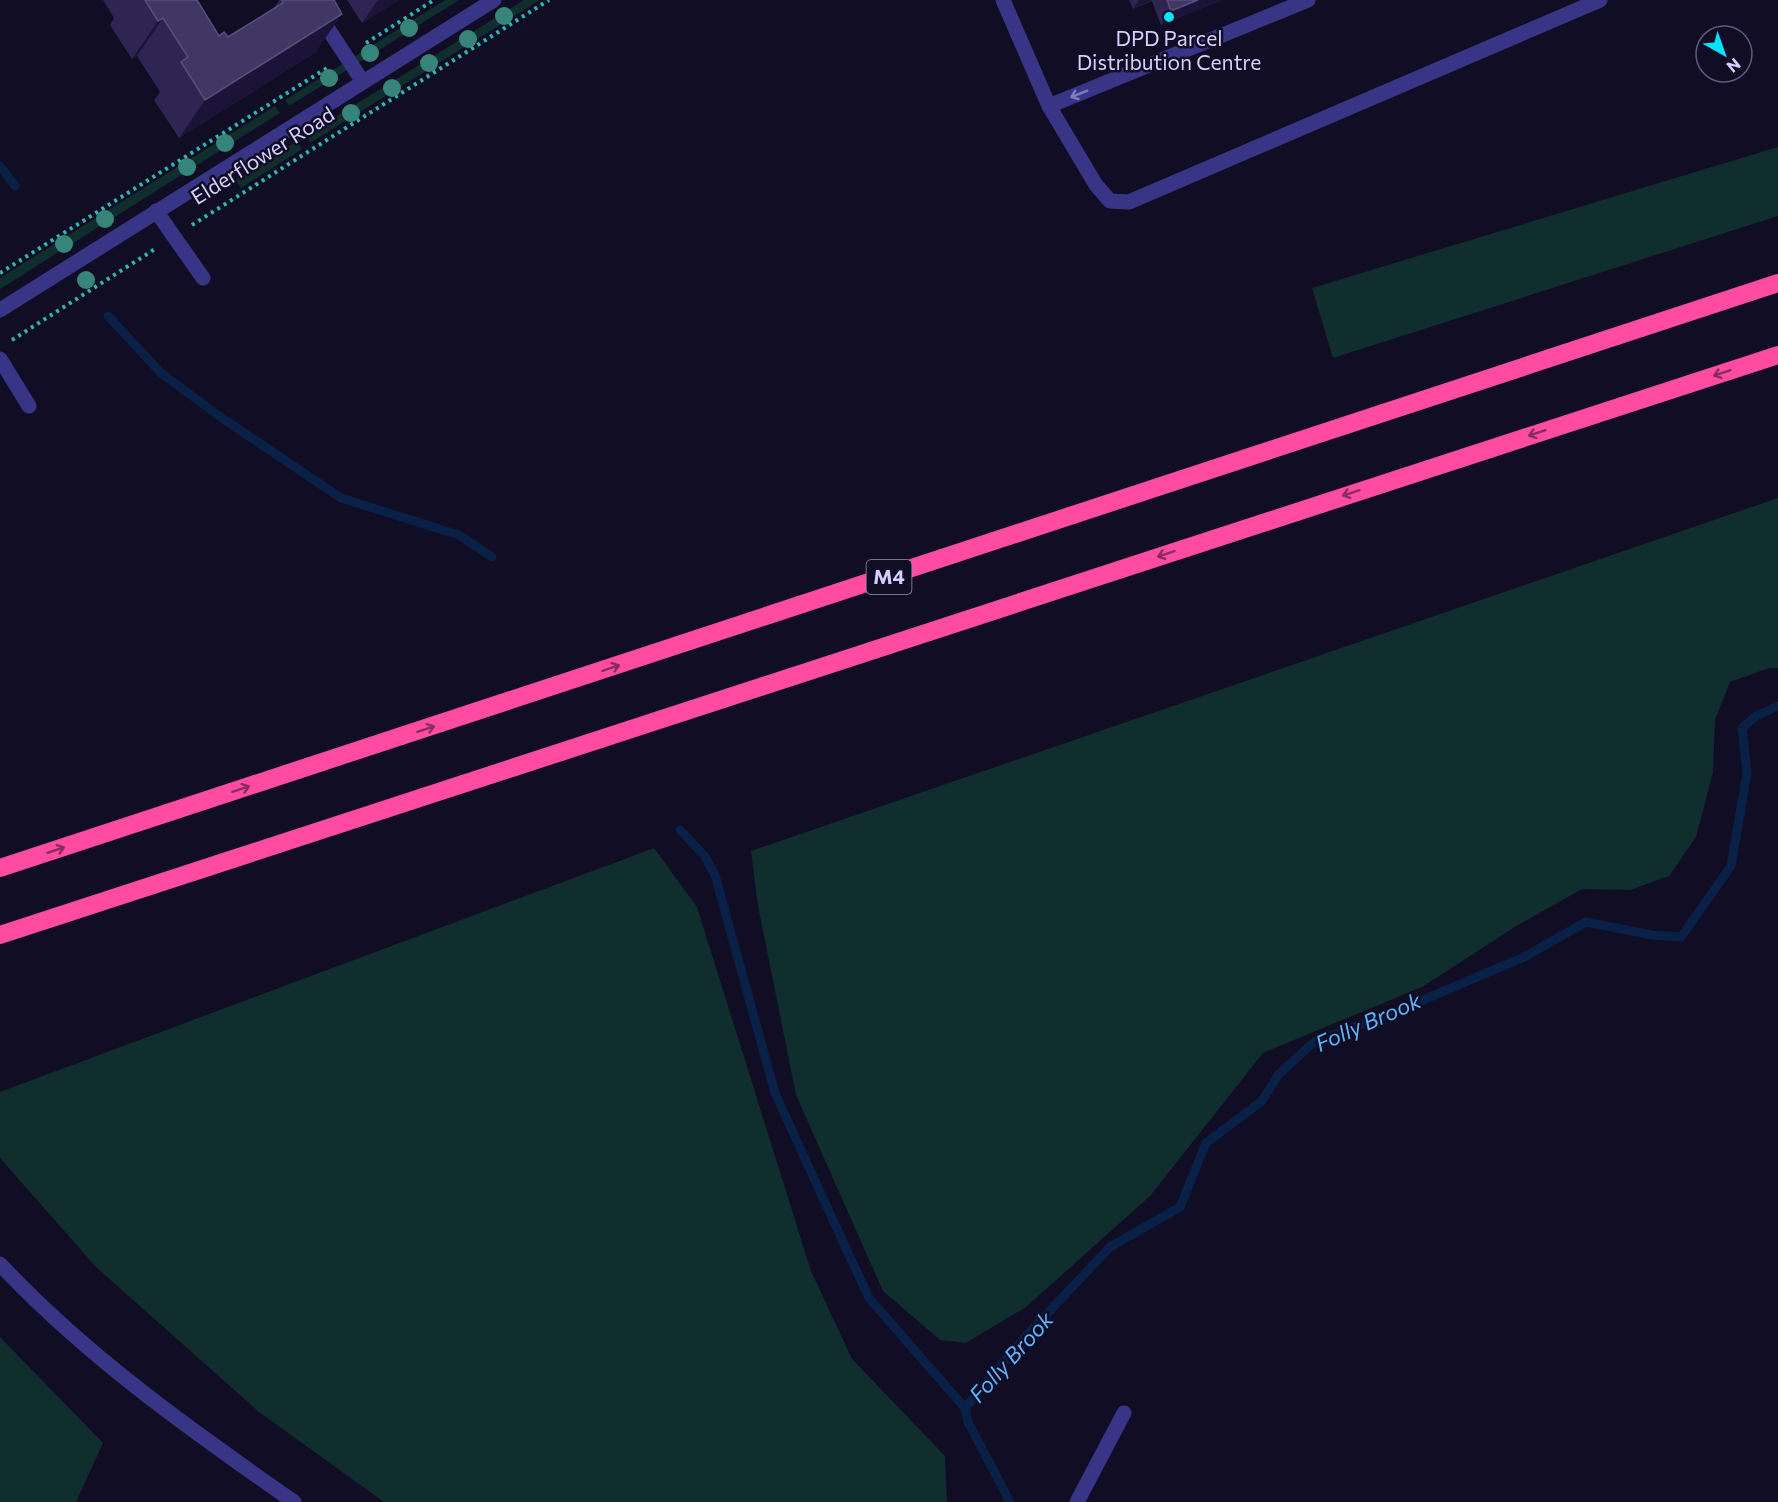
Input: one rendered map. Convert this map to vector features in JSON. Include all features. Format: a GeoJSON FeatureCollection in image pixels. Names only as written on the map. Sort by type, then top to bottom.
{"type":"FeatureCollection","features":[{"type":"Feature","properties":{"kind":"highway","name":"M4"},"geometry":{"type":"LineString","coordinates":[[0,868],[1778,284]]}},
{"type":"Feature","properties":{"kind":"highway"},"geometry":{"type":"LineString","coordinates":[[0,935],[1778,355]]}},
{"type":"Feature","properties":{"kind":"street"},"geometry":{"type":"LineString","coordinates":[[309,0],[363,82]]}},
{"type":"Feature","properties":{"kind":"street","name":"Elderflower Road"},"geometry":{"type":"LineString","coordinates":[[0,310],[494,0]]}},
{"type":"Feature","properties":{"kind":"street"},"geometry":{"type":"LineString","coordinates":[[1003,0],[1049,106],[1096,185],[1110,201],[1129,202],[1600,0]]}},
{"type":"Feature","properties":{"kind":"street"},"geometry":{"type":"LineString","coordinates":[[1049,106],[1308,0]]}},
{"type":"Feature","properties":{"kind":"street"},"geometry":{"type":"LineString","coordinates":[[156,211],[203,278]]}},
{"type":"Feature","properties":{"kind":"street"},"geometry":{"type":"LineString","coordinates":[[0,359],[29,406]]}},
{"type":"Feature","properties":{"kind":"street"},"geometry":{"type":"LineString","coordinates":[[0,1264],[33,1299],[134,1385],[214,1446],[294,1502]]}},
{"type":"Feature","properties":{"kind":"street"},"geometry":{"type":"LineString","coordinates":[[1077,1502],[1124,1413]]}},
{"type":"Feature","properties":{"kind":"path","name":"Elderflower Road"},"geometry":{"type":"LineString","coordinates":[[0,273],[434,0]]}},
{"type":"Feature","properties":{"kind":"path","name":"Elderflower Road"},"geometry":{"type":"LineString","coordinates":[[9,342],[549,0]]}},
{"type":"Feature","properties":{"kind":"green space"},"geometry":{"type":"Polygon","coordinates":[[[445,0],[459,0],[289,106],[285,100],[445,0]]]}},
{"type":"Feature","properties":{"kind":"green space"},"geometry":{"type":"Polygon","coordinates":[[[524,0],[540,0],[310,143],[306,135],[524,0]]]}},
{"type":"Feature","properties":{"kind":"green space"},"geometry":{"type":"Polygon","coordinates":[[[275,106],[280,113],[0,289],[0,278],[275,106]]]}},
{"type":"Feature","properties":{"kind":"green space"},"geometry":{"type":"Polygon","coordinates":[[[297,141],[302,149],[241,188],[235,180],[297,141]]]}},
{"type":"Feature","properties":{"kind":"green space"},"geometry":{"type":"Polygon","coordinates":[[[1778,147],[1778,216],[1333,358],[1312,288],[1778,147]]]}},
{"type":"Feature","properties":{"kind":"green space"},"geometry":{"type":"Polygon","coordinates":[[[1778,498],[1778,668],[1769,668],[1730,682],[1715,720],[1713,772],[1696,837],[1669,876],[1630,890],[1582,889],[1518,925],[1422,987],[1263,1053],[1150,1196],[1026,1307],[966,1343],[940,1340],[883,1291],[796,1095],[758,906],[751,851],[1778,498]]]}},
{"type":"Feature","properties":{"kind":"green space"},"geometry":{"type":"Polygon","coordinates":[[[654,848],[697,907],[811,1271],[852,1359],[945,1456],[947,1502],[384,1502],[259,1412],[96,1267],[0,1158],[0,1092],[654,848]]]}},
{"type":"Feature","properties":{"kind":"green space"},"geometry":{"type":"Polygon","coordinates":[[[0,1337],[103,1443],[76,1502],[0,1502],[0,1337]]]}},
{"type":"Feature","properties":{"kind":"building"},"geometry":{"type":"Polygon","coordinates":[[[145,0],[197,0],[219,36],[224,32],[228,37],[283,3],[282,0],[334,0],[342,14],[205,100],[181,62],[188,57],[163,18],[158,21],[145,0]]]}},
{"type":"Feature","properties":{"kind":"building"},"geometry":{"type":"Polygon","coordinates":[[[1167,0],[1198,0],[1171,11],[1167,0]]]}},
{"type":"Feature","properties":{"kind":"waterway"},"geometry":{"type":"LineString","coordinates":[[0,166],[15,186]]}},
{"type":"Feature","properties":{"kind":"waterway"},"geometry":{"type":"LineString","coordinates":[[108,316],[161,373],[222,418],[341,498],[459,535],[492,557]]}},
{"type":"Feature","properties":{"kind":"waterway","name":"Folly Brook"},"geometry":{"type":"LineString","coordinates":[[1010,1502],[968,1422],[965,1408],[1026,1336],[1110,1247],[1180,1207],[1206,1143],[1262,1101],[1278,1075],[1314,1042],[1402,1009],[1524,957],[1586,922],[1652,935],[1681,937],[1731,866],[1747,773],[1742,728],[1756,716],[1778,706]]}},
{"type":"Feature","properties":{"kind":"waterway"},"geometry":{"type":"LineString","coordinates":[[680,830],[704,855],[715,875],[775,1093],[869,1298],[965,1408]]}},
{"type":"Feature","properties":{"kind":"place","name":"DPD Parcel Distribution Centre"},"geometry":{"type":"Point","coordinates":[1169,17]}}]}
